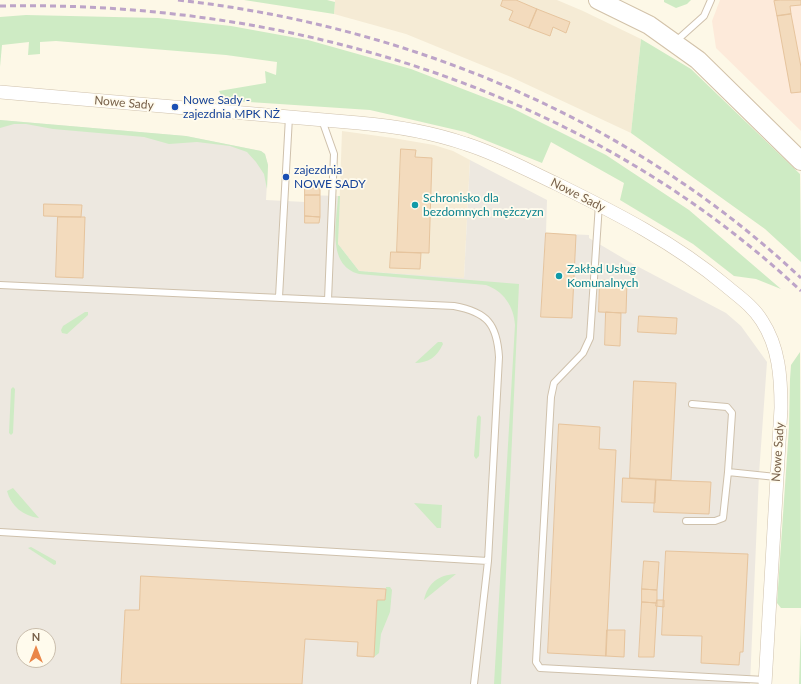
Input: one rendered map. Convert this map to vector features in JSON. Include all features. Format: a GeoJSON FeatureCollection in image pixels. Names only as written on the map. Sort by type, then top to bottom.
{"type":"FeatureCollection","features":[{"type":"Feature","properties":{"kind":"street"},"geometry":{"type":"LineString","coordinates":[[598,0],[634,17],[675,42],[719,79],[801,161]]}},
{"type":"Feature","properties":{"kind":"street","name":"Nowe Sady"},"geometry":{"type":"LineString","coordinates":[[0,92],[391,126],[431,134],[466,144],[508,160],[599,204],[671,245],[699,263],[749,305],[761,318],[775,346],[779,366],[781,408],[765,682]]}},
{"type":"Feature","properties":{"kind":"lane"},"geometry":{"type":"LineString","coordinates":[[675,42],[704,16],[711,0]]}},
{"type":"Feature","properties":{"kind":"lane"},"geometry":{"type":"LineString","coordinates":[[279,297],[289,117]]}},
{"type":"Feature","properties":{"kind":"lane"},"geometry":{"type":"LineString","coordinates":[[322,120],[334,154],[328,300]]}},
{"type":"Feature","properties":{"kind":"lane"},"geometry":{"type":"LineString","coordinates":[[599,204],[590,338],[583,353],[554,383],[551,397],[536,662],[540,668],[765,682]]}},
{"type":"Feature","properties":{"kind":"lane"},"geometry":{"type":"LineString","coordinates":[[0,286],[279,297],[454,306],[476,311],[486,318],[496,335],[499,357],[488,560],[474,684]]}},
{"type":"Feature","properties":{"kind":"lane"},"geometry":{"type":"LineString","coordinates":[[686,521],[715,521],[723,518],[732,413],[727,407],[692,404]]}},
{"type":"Feature","properties":{"kind":"lane"},"geometry":{"type":"LineString","coordinates":[[728,472],[776,478]]}},
{"type":"Feature","properties":{"kind":"lane"},"geometry":{"type":"LineString","coordinates":[[0,532],[488,560]]}},
{"type":"Feature","properties":{"kind":"shaded area"},"geometry":{"type":"Polygon","coordinates":[[[335,0],[557,0],[583,11],[641,39],[631,133],[511,77],[406,34],[334,14],[335,0]]]}},
{"type":"Feature","properties":{"kind":"shaded area"},"geometry":{"type":"Polygon","coordinates":[[[720,0],[801,0],[801,131],[716,48],[712,21],[720,0]]]}},
{"type":"Feature","properties":{"kind":"shaded area"},"geometry":{"type":"Polygon","coordinates":[[[0,120],[186,136],[261,151],[265,154],[268,165],[266,200],[305,202],[305,195],[340,196],[338,244],[359,271],[464,278],[470,160],[547,200],[546,233],[589,235],[589,238],[633,264],[726,313],[741,326],[767,362],[759,474],[750,684],[0,684],[0,120]]]}},
{"type":"Feature","properties":{"kind":"shaded area"},"geometry":{"type":"Polygon","coordinates":[[[342,131],[434,145],[453,151],[470,160],[464,279],[359,271],[338,244],[342,131]]]}},
{"type":"Feature","properties":{"kind":"green space"},"geometry":{"type":"Polygon","coordinates":[[[244,0],[327,0],[335,2],[334,14],[244,0]]]}},
{"type":"Feature","properties":{"kind":"green space"},"geometry":{"type":"Polygon","coordinates":[[[664,0],[691,0],[687,4],[676,8],[664,2],[664,0]]]}},
{"type":"Feature","properties":{"kind":"green space"},"geometry":{"type":"Polygon","coordinates":[[[26,15],[158,18],[231,26],[308,40],[411,69],[512,108],[606,155],[689,210],[781,289],[756,279],[734,276],[693,244],[620,200],[624,183],[551,142],[542,163],[465,132],[370,110],[234,101],[221,95],[219,91],[266,83],[265,71],[276,75],[277,62],[226,55],[56,41],[40,42],[40,54],[28,55],[29,42],[2,45],[0,67],[0,17],[26,15]]]}},
{"type":"Feature","properties":{"kind":"green space"},"geometry":{"type":"Polygon","coordinates":[[[641,39],[691,69],[800,174],[801,262],[765,229],[631,133],[641,39]]]}},
{"type":"Feature","properties":{"kind":"green space"},"geometry":{"type":"Polygon","coordinates":[[[0,120],[186,136],[261,151],[265,154],[268,165],[267,189],[264,174],[256,162],[247,152],[230,146],[197,142],[169,144],[144,137],[53,129],[26,124],[14,124],[0,128],[0,120]]]}},
{"type":"Feature","properties":{"kind":"green space"},"geometry":{"type":"Polygon","coordinates":[[[338,196],[340,196],[338,244],[359,271],[519,284],[501,684],[494,684],[515,325],[510,306],[498,291],[486,285],[359,274],[349,269],[342,262],[336,241],[338,196]]]}},
{"type":"Feature","properties":{"kind":"green space"},"geometry":{"type":"Polygon","coordinates":[[[85,312],[88,312],[88,315],[67,334],[62,333],[61,330],[63,326],[85,312]]]}},
{"type":"Feature","properties":{"kind":"green space"},"geometry":{"type":"Polygon","coordinates":[[[438,342],[442,342],[443,344],[435,356],[424,362],[415,363],[438,342]]]}},
{"type":"Feature","properties":{"kind":"green space"},"geometry":{"type":"Polygon","coordinates":[[[800,352],[801,608],[781,608],[777,603],[789,427],[791,365],[800,352]]]}},
{"type":"Feature","properties":{"kind":"green space"},"geometry":{"type":"Polygon","coordinates":[[[13,387],[15,389],[13,433],[11,435],[9,433],[11,389],[13,387]]]}},
{"type":"Feature","properties":{"kind":"green space"},"geometry":{"type":"Polygon","coordinates":[[[479,415],[481,417],[479,456],[476,459],[474,456],[477,417],[479,415]]]}},
{"type":"Feature","properties":{"kind":"green space"},"geometry":{"type":"Polygon","coordinates":[[[13,488],[39,518],[23,513],[15,506],[7,491],[13,488]]]}},
{"type":"Feature","properties":{"kind":"green space"},"geometry":{"type":"Polygon","coordinates":[[[414,503],[442,505],[441,528],[437,528],[414,503]]]}},
{"type":"Feature","properties":{"kind":"green space"},"geometry":{"type":"Polygon","coordinates":[[[31,547],[56,561],[56,564],[54,565],[28,548],[31,547]]]}},
{"type":"Feature","properties":{"kind":"green space"},"geometry":{"type":"Polygon","coordinates":[[[456,574],[424,600],[428,589],[435,581],[444,576],[456,574]]]}},
{"type":"Feature","properties":{"kind":"green space"},"geometry":{"type":"Polygon","coordinates":[[[386,587],[390,587],[392,590],[390,612],[381,634],[379,653],[374,657],[377,600],[385,600],[386,587]]]}},
{"type":"Feature","properties":{"kind":"green space"},"geometry":{"type":"Polygon","coordinates":[[[801,623],[801,684],[799,684],[801,623]]]}},
{"type":"Feature","properties":{"kind":"building"},"geometry":{"type":"Polygon","coordinates":[[[503,0],[516,0],[537,9],[529,28],[509,20],[513,11],[501,6],[503,0]]]}},
{"type":"Feature","properties":{"kind":"building"},"geometry":{"type":"Polygon","coordinates":[[[801,0],[801,5],[790,6],[791,14],[777,16],[774,1],[801,0]]]}},
{"type":"Feature","properties":{"kind":"building"},"geometry":{"type":"Polygon","coordinates":[[[537,9],[570,22],[566,33],[553,27],[550,36],[529,28],[537,9]]]}},
{"type":"Feature","properties":{"kind":"building"},"geometry":{"type":"Polygon","coordinates":[[[791,14],[801,67],[801,92],[791,93],[777,16],[791,14]]]}},
{"type":"Feature","properties":{"kind":"building","name":"Schronisko dla bezdomnych mężczyzn"},"geometry":{"type":"Polygon","coordinates":[[[401,149],[416,150],[415,157],[432,158],[429,253],[397,252],[401,149]]]}},
{"type":"Feature","properties":{"kind":"building"},"geometry":{"type":"Polygon","coordinates":[[[305,188],[320,188],[320,195],[305,195],[305,188]]]}},
{"type":"Feature","properties":{"kind":"building"},"geometry":{"type":"Polygon","coordinates":[[[305,195],[320,195],[320,217],[305,216],[305,195]]]}},
{"type":"Feature","properties":{"kind":"building"},"geometry":{"type":"Polygon","coordinates":[[[44,204],[82,205],[81,217],[44,216],[44,204]]]}},
{"type":"Feature","properties":{"kind":"building"},"geometry":{"type":"Polygon","coordinates":[[[305,216],[320,217],[319,223],[305,223],[305,216]]]}},
{"type":"Feature","properties":{"kind":"building"},"geometry":{"type":"Polygon","coordinates":[[[58,217],[85,217],[83,278],[56,277],[58,217]]]}},
{"type":"Feature","properties":{"kind":"building","name":"Zakład Usług Komunalnych"},"geometry":{"type":"Polygon","coordinates":[[[546,233],[576,235],[572,318],[541,317],[546,233]]]}},
{"type":"Feature","properties":{"kind":"building"},"geometry":{"type":"Polygon","coordinates":[[[391,252],[421,253],[420,269],[390,268],[391,252]]]}},
{"type":"Feature","properties":{"kind":"building"},"geometry":{"type":"Polygon","coordinates":[[[600,280],[627,282],[626,313],[599,312],[600,280]]]}},
{"type":"Feature","properties":{"kind":"building"},"geometry":{"type":"Polygon","coordinates":[[[606,312],[621,313],[620,346],[605,345],[606,312]]]}},
{"type":"Feature","properties":{"kind":"building"},"geometry":{"type":"Polygon","coordinates":[[[639,316],[677,318],[676,334],[638,332],[639,316]]]}},
{"type":"Feature","properties":{"kind":"building"},"geometry":{"type":"Polygon","coordinates":[[[634,381],[676,383],[671,480],[630,478],[634,381]]]}},
{"type":"Feature","properties":{"kind":"building"},"geometry":{"type":"Polygon","coordinates":[[[559,424],[600,427],[599,449],[616,450],[606,656],[548,653],[559,424]]]}},
{"type":"Feature","properties":{"kind":"building"},"geometry":{"type":"Polygon","coordinates":[[[623,478],[656,480],[655,503],[622,502],[623,478]]]}},
{"type":"Feature","properties":{"kind":"building"},"geometry":{"type":"Polygon","coordinates":[[[656,480],[711,482],[709,514],[654,512],[656,480]]]}},
{"type":"Feature","properties":{"kind":"building"},"geometry":{"type":"Polygon","coordinates":[[[666,551],[748,554],[743,652],[740,652],[739,665],[701,663],[702,636],[662,635],[666,551]]]}},
{"type":"Feature","properties":{"kind":"building"},"geometry":{"type":"Polygon","coordinates":[[[644,561],[659,562],[657,590],[642,589],[644,561]]]}},
{"type":"Feature","properties":{"kind":"building"},"geometry":{"type":"Polygon","coordinates":[[[141,576],[386,589],[385,600],[377,600],[374,657],[357,656],[358,642],[305,639],[302,684],[121,684],[125,610],[139,610],[141,576]]]}},
{"type":"Feature","properties":{"kind":"building"},"geometry":{"type":"Polygon","coordinates":[[[642,589],[657,590],[657,603],[642,602],[642,589]]]}},
{"type":"Feature","properties":{"kind":"building"},"geometry":{"type":"Polygon","coordinates":[[[657,600],[664,600],[664,607],[656,606],[657,600]]]}},
{"type":"Feature","properties":{"kind":"building"},"geometry":{"type":"Polygon","coordinates":[[[642,602],[657,603],[654,657],[639,657],[642,602]]]}},
{"type":"Feature","properties":{"kind":"building"},"geometry":{"type":"Polygon","coordinates":[[[607,630],[625,630],[624,657],[606,656],[607,630]]]}},
{"type":"Feature","properties":{"kind":"railway"},"geometry":{"type":"LineString","coordinates":[[178,0],[264,13],[349,32],[432,57],[512,89],[590,127],[665,171],[735,221],[801,278]]}},
{"type":"Feature","properties":{"kind":"railway"},"geometry":{"type":"LineString","coordinates":[[0,6],[109,8],[218,20],[325,41],[429,71],[530,111],[626,161],[717,221],[801,291]]}},
{"type":"Feature","properties":{"kind":"place","name":"Nowe Sady - zajezdnia MPK NŻ"},"geometry":{"type":"Point","coordinates":[175,107]}},
{"type":"Feature","properties":{"kind":"place","name":"zajezdnia NOWE SADY"},"geometry":{"type":"Point","coordinates":[286,177]}},
{"type":"Feature","properties":{"kind":"place","name":"Schronisko dla bezdomnych mężczyzn"},"geometry":{"type":"Point","coordinates":[415,205]}},
{"type":"Feature","properties":{"kind":"place","name":"Zakład Usług Komunalnych"},"geometry":{"type":"Point","coordinates":[559,276]}}]}
